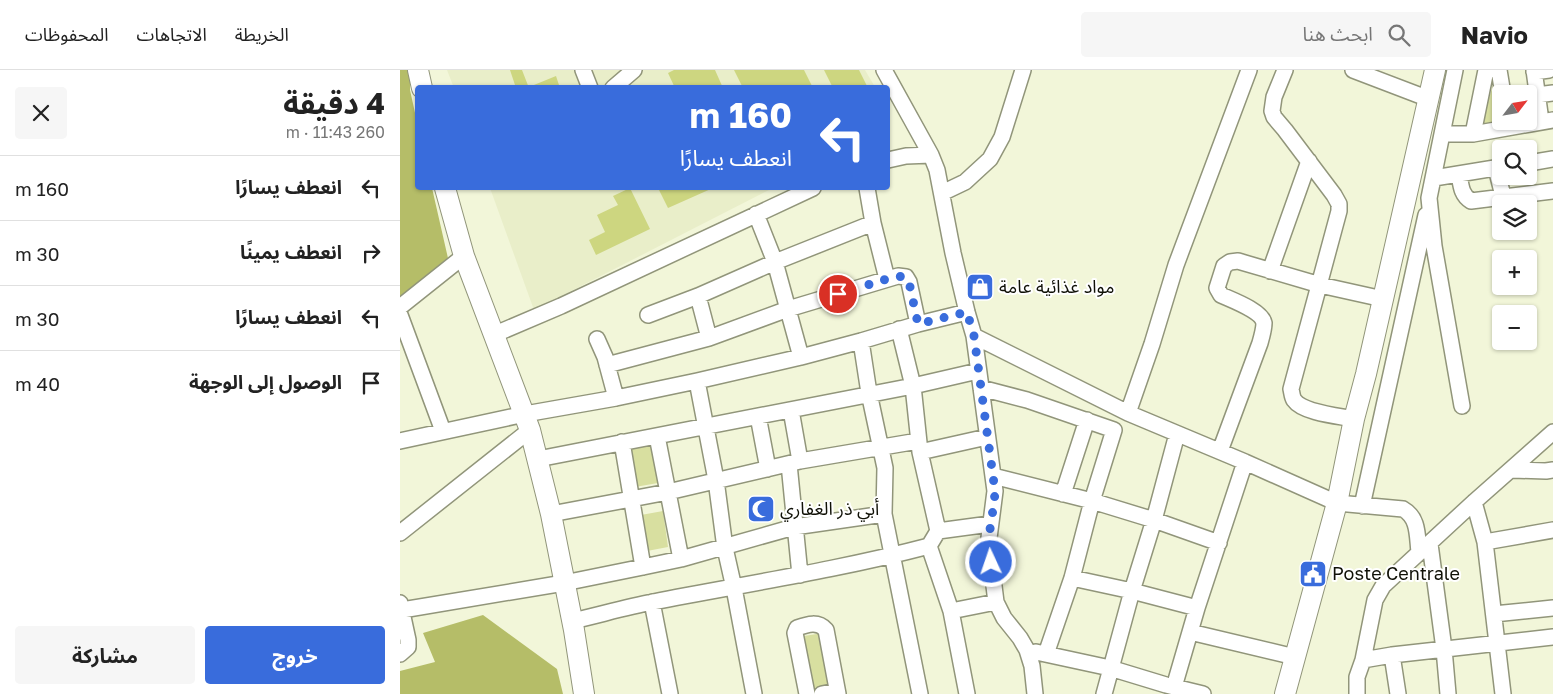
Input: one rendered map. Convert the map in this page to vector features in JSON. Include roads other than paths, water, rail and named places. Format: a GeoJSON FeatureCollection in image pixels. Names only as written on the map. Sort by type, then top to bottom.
{"type":"FeatureCollection","features":[{"type":"Feature","properties":{"kind":"main road"},"geometry":{"type":"LineString","coordinates":[[418,70],[421,85]]}},
{"type":"Feature","properties":{"kind":"main road"},"geometry":{"type":"LineString","coordinates":[[1285,694],[1337,503],[1354,419],[1384,298],[1435,70]]}},
{"type":"Feature","properties":{"kind":"main road"},"geometry":{"type":"LineString","coordinates":[[446,190],[464,256],[528,422],[551,514],[584,694]]}},
{"type":"Feature","properties":{"kind":"street"},"geometry":{"type":"LineString","coordinates":[[583,70],[589,85]]}},
{"type":"Feature","properties":{"kind":"street"},"geometry":{"type":"LineString","coordinates":[[616,85],[634,70]]}},
{"type":"Feature","properties":{"kind":"street"},"geometry":{"type":"LineString","coordinates":[[884,70],[931,155],[937,170],[953,253],[974,336],[995,491],[990,524],[991,562],[996,602],[1004,618],[1028,650],[1035,694]]}},
{"type":"Feature","properties":{"kind":"street"},"geometry":{"type":"LineString","coordinates":[[942,193],[966,182],[990,159],[1002,137],[1023,70]]}},
{"type":"Feature","properties":{"kind":"street"},"geometry":{"type":"LineString","coordinates":[[1046,654],[1072,578],[1092,501],[1114,430],[1152,344],[1176,266],[1249,70]]}},
{"type":"Feature","properties":{"kind":"street"},"geometry":{"type":"LineString","coordinates":[[1285,70],[1272,104],[1274,117],[1309,161],[1339,204],[1339,211],[1291,389],[1292,399],[1299,406],[1312,411],[1354,419]]}},
{"type":"Feature","properties":{"kind":"street"},"geometry":{"type":"LineString","coordinates":[[1353,70],[1387,76],[1429,99]]}},
{"type":"Feature","properties":{"kind":"street"},"geometry":{"type":"LineString","coordinates":[[1362,506],[1434,178],[1455,70]]}},
{"type":"Feature","properties":{"kind":"street"},"geometry":{"type":"LineString","coordinates":[[1473,134],[1486,70]]}},
{"type":"Feature","properties":{"kind":"street"},"geometry":{"type":"LineString","coordinates":[[1499,70],[1502,85]]}},
{"type":"Feature","properties":{"kind":"street"},"geometry":{"type":"LineString","coordinates":[[1536,85],[1534,71],[1550,70]]}},
{"type":"Feature","properties":{"kind":"street"},"geometry":{"type":"LineString","coordinates":[[1538,95],[1553,93]]}},
{"type":"Feature","properties":{"kind":"street"},"geometry":{"type":"LineString","coordinates":[[1538,98],[1547,121]]}},
{"type":"Feature","properties":{"kind":"street"},"geometry":{"type":"LineString","coordinates":[[1442,134],[1473,134],[1492,129]]}},
{"type":"Feature","properties":{"kind":"street"},"geometry":{"type":"LineString","coordinates":[[890,160],[906,156],[931,155]]}},
{"type":"Feature","properties":{"kind":"street"},"geometry":{"type":"LineString","coordinates":[[1537,162],[1553,159]]}},
{"type":"Feature","properties":{"kind":"street"},"geometry":{"type":"LineString","coordinates":[[1270,271],[1309,161]]}},
{"type":"Feature","properties":{"kind":"street"},"geometry":{"type":"LineString","coordinates":[[1434,178],[1492,169]]}},
{"type":"Feature","properties":{"kind":"street"},"geometry":{"type":"LineString","coordinates":[[1459,174],[1462,192],[1471,201],[1492,200]]}},
{"type":"Feature","properties":{"kind":"street"},"geometry":{"type":"LineString","coordinates":[[493,335],[561,306],[809,190]]}},
{"type":"Feature","properties":{"kind":"street"},"geometry":{"type":"LineString","coordinates":[[867,190],[887,279]]}},
{"type":"Feature","properties":{"kind":"street"},"geometry":{"type":"LineString","coordinates":[[1528,195],[1553,190]]}},
{"type":"Feature","properties":{"kind":"street"},"geometry":{"type":"LineString","coordinates":[[1429,198],[1434,246],[1462,406]]}},
{"type":"Feature","properties":{"kind":"street"},"geometry":{"type":"LineString","coordinates":[[756,214],[775,262],[801,357]]}},
{"type":"Feature","properties":{"kind":"street"},"geometry":{"type":"LineString","coordinates":[[648,315],[874,223]]}},
{"type":"Feature","properties":{"kind":"street"},"geometry":{"type":"LineString","coordinates":[[400,307],[464,256]]}},
{"type":"Feature","properties":{"kind":"street"},"geometry":{"type":"LineString","coordinates":[[1220,451],[1260,342],[1264,326],[1259,314],[1222,295],[1217,288],[1224,266],[1230,262],[1238,262],[1320,284],[1384,298]]}},
{"type":"Feature","properties":{"kind":"street"},"geometry":{"type":"LineString","coordinates":[[607,365],[709,338],[788,309],[887,279],[903,276],[908,279],[918,324]]}},
{"type":"Feature","properties":{"kind":"street"},"geometry":{"type":"LineString","coordinates":[[698,296],[709,338]]}},
{"type":"Feature","properties":{"kind":"street"},"geometry":{"type":"LineString","coordinates":[[400,441],[443,432],[528,422],[616,398],[801,357],[967,312]]}},
{"type":"Feature","properties":{"kind":"street"},"geometry":{"type":"LineString","coordinates":[[400,315],[443,432]]}},
{"type":"Feature","properties":{"kind":"street"},"geometry":{"type":"LineString","coordinates":[[572,621],[652,602],[800,575],[929,546],[938,531],[919,446],[913,386],[899,330]]}},
{"type":"Feature","properties":{"kind":"street"},"geometry":{"type":"LineString","coordinates":[[974,336],[1124,410],[1337,503],[1397,508],[1409,512],[1416,524],[1424,548],[1444,649],[1448,694]]}},
{"type":"Feature","properties":{"kind":"street"},"geometry":{"type":"LineString","coordinates":[[597,340],[607,365],[616,398]]}},
{"type":"Feature","properties":{"kind":"street"},"geometry":{"type":"LineString","coordinates":[[861,341],[869,393],[885,468],[884,514],[891,556],[897,577],[920,694]]}},
{"type":"Feature","properties":{"kind":"street"},"geometry":{"type":"LineString","coordinates":[[538,459],[869,393],[913,386],[978,371]]}},
{"type":"Feature","properties":{"kind":"street"},"geometry":{"type":"LineString","coordinates":[[697,381],[716,480],[725,548],[754,694]]}},
{"type":"Feature","properties":{"kind":"street"},"geometry":{"type":"LineString","coordinates":[[981,388],[1027,400],[1114,430]]}},
{"type":"Feature","properties":{"kind":"street"},"geometry":{"type":"LineString","coordinates":[[791,410],[794,463],[794,528],[800,575]]}},
{"type":"Feature","properties":{"kind":"street"},"geometry":{"type":"LineString","coordinates":[[758,416],[768,469]]}},
{"type":"Feature","properties":{"kind":"street"},"geometry":{"type":"LineString","coordinates":[[1063,494],[1087,420]]}},
{"type":"Feature","properties":{"kind":"street"},"geometry":{"type":"LineString","coordinates":[[400,533],[528,422]]}},
{"type":"Feature","properties":{"kind":"street"},"geometry":{"type":"LineString","coordinates":[[1357,694],[1357,677],[1363,660],[1375,600],[1379,592],[1389,579],[1553,432]]}},
{"type":"Feature","properties":{"kind":"street"},"geometry":{"type":"LineString","coordinates":[[1104,694],[1177,434]]}},
{"type":"Feature","properties":{"kind":"street"},"geometry":{"type":"LineString","coordinates":[[657,436],[681,560]]}},
{"type":"Feature","properties":{"kind":"street"},"geometry":{"type":"LineString","coordinates":[[551,514],[668,492],[794,463],[881,448],[919,446],[987,437]]}},
{"type":"Feature","properties":{"kind":"street"},"geometry":{"type":"LineString","coordinates":[[622,442],[643,567]]}},
{"type":"Feature","properties":{"kind":"street"},"geometry":{"type":"LineString","coordinates":[[1168,689],[1190,632],[1245,462]]}},
{"type":"Feature","properties":{"kind":"street"},"geometry":{"type":"LineString","coordinates":[[1512,470],[1553,470]]}},
{"type":"Feature","properties":{"kind":"street"},"geometry":{"type":"LineString","coordinates":[[993,476],[1092,501],[1220,543]]}},
{"type":"Feature","properties":{"kind":"street"},"geometry":{"type":"LineString","coordinates":[[1474,502],[1485,542],[1503,694]]}},
{"type":"Feature","properties":{"kind":"street"},"geometry":{"type":"LineString","coordinates":[[400,654],[408,647],[401,606],[564,583],[681,560],[794,528],[884,514]]}},
{"type":"Feature","properties":{"kind":"street"},"geometry":{"type":"LineString","coordinates":[[938,531],[990,524]]}},
{"type":"Feature","properties":{"kind":"street"},"geometry":{"type":"LineString","coordinates":[[1485,542],[1553,530]]}},
{"type":"Feature","properties":{"kind":"street"},"geometry":{"type":"LineString","coordinates":[[929,546],[951,611],[967,694]]}},
{"type":"Feature","properties":{"kind":"street"},"geometry":{"type":"LineString","coordinates":[[1072,578],[1197,608]]}},
{"type":"Feature","properties":{"kind":"street"},"geometry":{"type":"LineString","coordinates":[[652,602],[670,694]]}},
{"type":"Feature","properties":{"kind":"street"},"geometry":{"type":"LineString","coordinates":[[951,611],[996,602]]}},
{"type":"Feature","properties":{"kind":"street"},"geometry":{"type":"LineString","coordinates":[[1494,614],[1553,608]]}},
{"type":"Feature","properties":{"kind":"street"},"geometry":{"type":"LineString","coordinates":[[807,694],[795,634],[797,628],[817,624],[826,630],[838,693],[822,694]]}},
{"type":"Feature","properties":{"kind":"street"},"geometry":{"type":"LineString","coordinates":[[1190,632],[1295,657]]}},
{"type":"Feature","properties":{"kind":"street"},"geometry":{"type":"LineString","coordinates":[[1363,660],[1553,637]]}},
{"type":"Feature","properties":{"kind":"street"},"geometry":{"type":"LineString","coordinates":[[1028,650],[1110,668],[1168,689],[1203,694]]}},
{"type":"Feature","properties":{"kind":"street"},"geometry":{"type":"LineString","coordinates":[[1392,655],[1398,694]]}},
{"type":"Feature","properties":{"kind":"place","name":"مواد غذائية عامة"},"geometry":{"type":"Point","coordinates":[980,287]}},
{"type":"Feature","properties":{"kind":"place","name":"أبي ذر الغفاري"},"geometry":{"type":"Point","coordinates":[761,509]}},
{"type":"Feature","properties":{"kind":"place","name":"Poste Centrale"},"geometry":{"type":"Point","coordinates":[1313,574]}}]}
